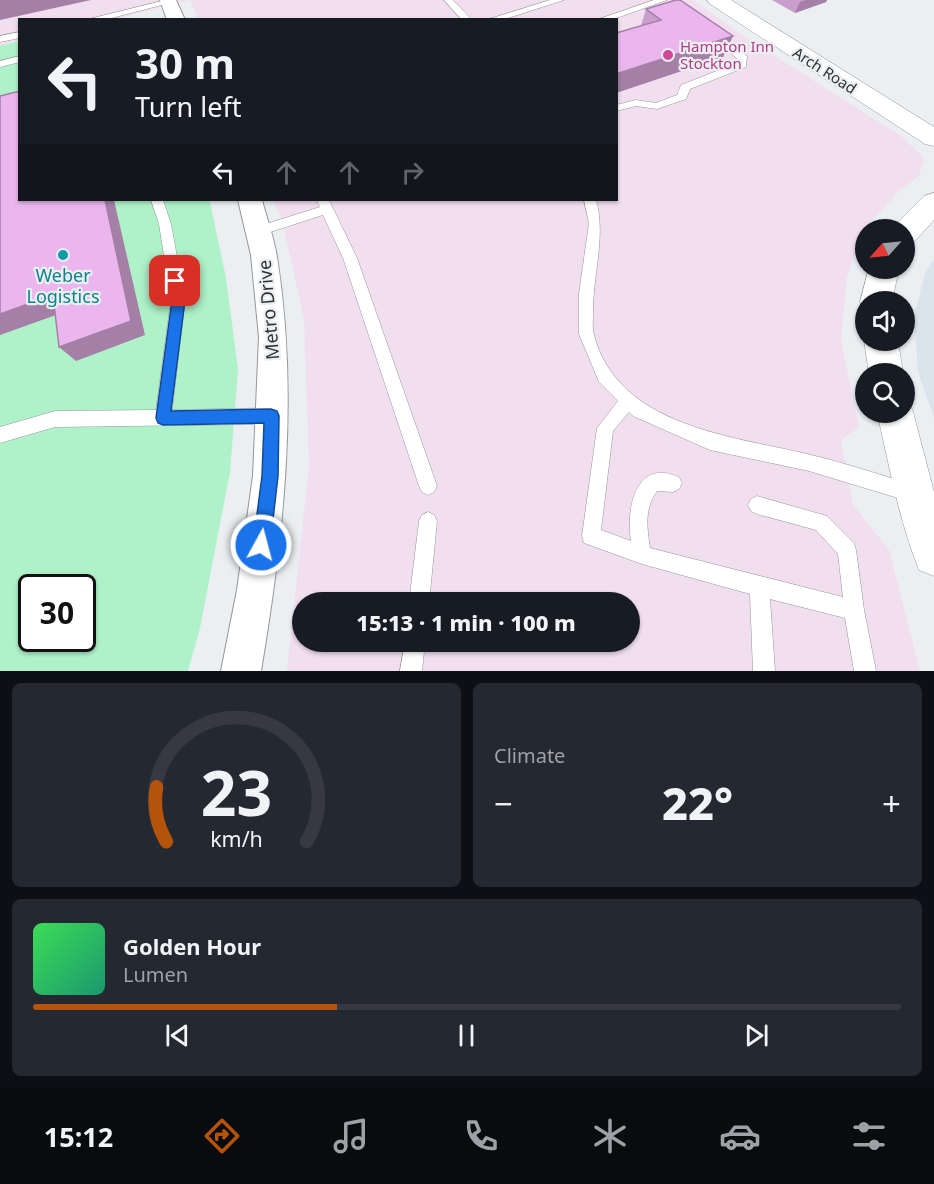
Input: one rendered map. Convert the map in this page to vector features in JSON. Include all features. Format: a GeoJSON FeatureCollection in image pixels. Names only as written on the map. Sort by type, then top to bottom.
{"type":"FeatureCollection","features":[{"type":"Feature","properties":{"kind":"street","name":"Arch Road"},"geometry":{"type":"LineString","coordinates":[[717,0],[934,138]]}},
{"type":"Feature","properties":{"kind":"street","name":"Arch Road"},"geometry":{"type":"LineString","coordinates":[[743,0],[934,114]]}},
{"type":"Feature","properties":{"kind":"street"},"geometry":{"type":"LineString","coordinates":[[168,1],[175,18]]}},
{"type":"Feature","properties":{"kind":"street","name":"Metro Drive"},"geometry":{"type":"LineString","coordinates":[[241,671],[256,590],[268,488],[273,337],[264,255],[250,201]]}},
{"type":"Feature","properties":{"kind":"street"},"geometry":{"type":"LineString","coordinates":[[915,223],[934,203]]}},
{"type":"Feature","properties":{"kind":"street"},"geometry":{"type":"LineString","coordinates":[[899,423],[925,497],[934,555]]}},
{"type":"Feature","properties":{"kind":"lane"},"geometry":{"type":"LineString","coordinates":[[448,0],[466,18]]}},
{"type":"Feature","properties":{"kind":"lane"},"geometry":{"type":"LineString","coordinates":[[497,18],[560,0]]}},
{"type":"Feature","properties":{"kind":"lane"},"geometry":{"type":"LineString","coordinates":[[106,18],[168,1]]}},
{"type":"Feature","properties":{"kind":"lane"},"geometry":{"type":"LineString","coordinates":[[607,18],[666,2]]}},
{"type":"Feature","properties":{"kind":"lane"},"geometry":{"type":"LineString","coordinates":[[670,86],[685,87],[742,65],[743,58],[726,43],[699,25]]}},
{"type":"Feature","properties":{"kind":"lane"},"geometry":{"type":"LineString","coordinates":[[0,39],[18,35]]}},
{"type":"Feature","properties":{"kind":"lane"},"geometry":{"type":"LineString","coordinates":[[0,64],[18,60]]}},
{"type":"Feature","properties":{"kind":"lane"},"geometry":{"type":"LineString","coordinates":[[618,107],[639,98],[657,106],[672,102],[682,97],[685,87]]}},
{"type":"Feature","properties":{"kind":"lane"},"geometry":{"type":"LineString","coordinates":[[157,201],[165,224],[178,300],[163,418]]}},
{"type":"Feature","properties":{"kind":"lane"},"geometry":{"type":"LineString","coordinates":[[590,201],[595,223],[586,294],[586,334],[605,377],[639,411],[710,442],[809,463],[925,497]]}},
{"type":"Feature","properties":{"kind":"lane"},"geometry":{"type":"LineString","coordinates":[[258,231],[325,204],[350,258],[428,486]]}},
{"type":"Feature","properties":{"kind":"lane"},"geometry":{"type":"LineString","coordinates":[[629,400],[605,428],[591,536],[642,555],[854,610]]}},
{"type":"Feature","properties":{"kind":"lane"},"geometry":{"type":"LineString","coordinates":[[0,435],[55,419],[271,416]]}},
{"type":"Feature","properties":{"kind":"lane"},"geometry":{"type":"LineString","coordinates":[[642,555],[637,517],[643,494],[653,482],[673,483]]}},
{"type":"Feature","properties":{"kind":"lane"},"geometry":{"type":"LineString","coordinates":[[757,505],[820,522],[847,550],[854,610],[865,671]]}},
{"type":"Feature","properties":{"kind":"lane"},"geometry":{"type":"LineString","coordinates":[[420,592],[428,521]]}},
{"type":"Feature","properties":{"kind":"lane"},"geometry":{"type":"LineString","coordinates":[[759,587],[764,671]]}},
{"type":"Feature","properties":{"kind":"lane"},"geometry":{"type":"LineString","coordinates":[[411,671],[414,652]]}},
{"type":"Feature","properties":{"kind":"shaded area"},"geometry":{"type":"Polygon","coordinates":[[[0,0],[190,0],[118,18],[18,18],[18,41],[0,46],[0,0]]]}},
{"type":"Feature","properties":{"kind":"shaded area"},"geometry":{"type":"Polygon","coordinates":[[[190,0],[693,0],[750,40],[901,136],[924,158],[919,176],[900,190],[873,219],[855,219],[855,255],[847,276],[841,341],[855,408],[855,423],[858,423],[859,427],[841,440],[853,505],[889,550],[920,671],[287,671],[292,624],[292,652],[640,652],[640,592],[295,592],[309,466],[304,319],[282,220],[273,201],[618,201],[618,18],[198,18],[190,0]]]}},
{"type":"Feature","properties":{"kind":"shaded area"},"geometry":{"type":"Polygon","coordinates":[[[934,258],[934,418],[918,372],[915,329],[915,311],[925,274],[934,258]]]}},
{"type":"Feature","properties":{"kind":"green space"},"geometry":{"type":"Polygon","coordinates":[[[18,41],[18,201],[210,202],[226,278],[238,369],[230,472],[200,628],[188,671],[0,671],[0,46],[18,41]]]}},
{"type":"Feature","properties":{"kind":"building"},"geometry":{"type":"Polygon","coordinates":[[[680,0],[733,36],[618,73],[618,32],[661,20],[646,9],[680,0]]]}},
{"type":"Feature","properties":{"kind":"building","name":"Weber Logistics"},"geometry":{"type":"Polygon","coordinates":[[[18,92],[18,201],[105,201],[131,321],[59,347],[53,295],[0,314],[0,96],[18,92]]]}},
{"type":"Feature","properties":{"kind":"place","name":"Hampton Inn Stockton"},"geometry":{"type":"Point","coordinates":[668,55]}},
{"type":"Feature","properties":{"kind":"place","name":"Weber Logistics"},"geometry":{"type":"Point","coordinates":[63,255]}},
{"type":"Feature","properties":{"kind":"route"},"geometry":{"type":"LineString","coordinates":[[175,281],[178,300],[163,418],[271,416],[270,476],[261,545]]}}]}
